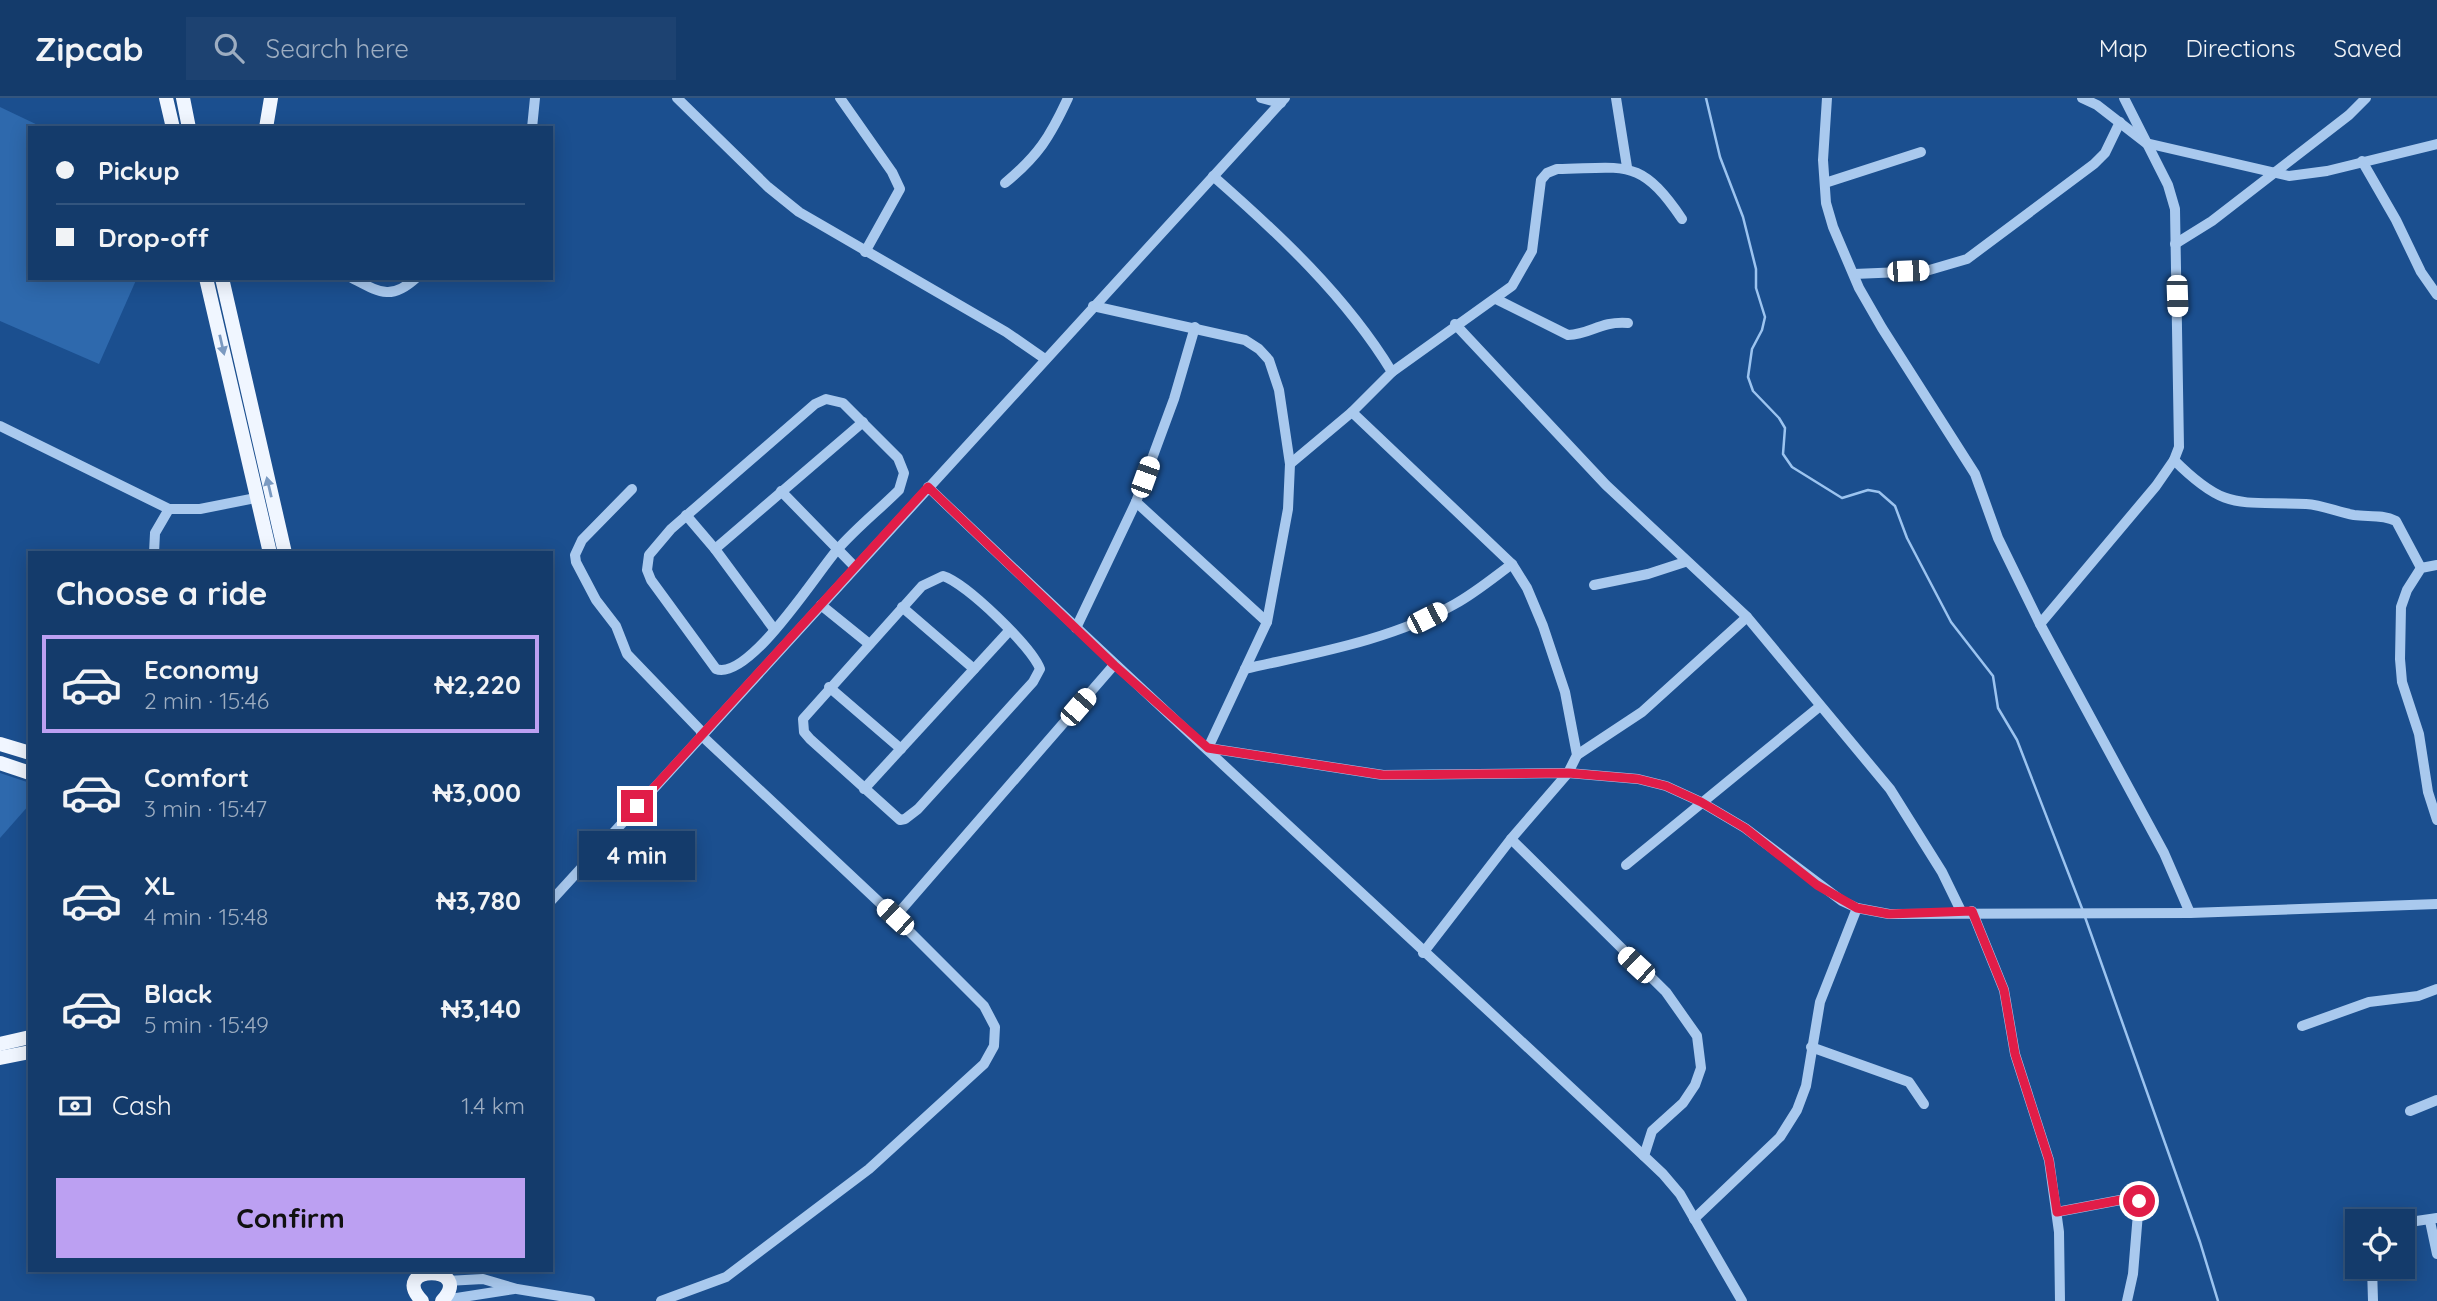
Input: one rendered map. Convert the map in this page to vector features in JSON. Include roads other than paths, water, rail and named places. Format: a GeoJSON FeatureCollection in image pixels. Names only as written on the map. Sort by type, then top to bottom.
{"type":"FeatureCollection","features":[{"type":"Feature","properties":{"kind":"main road"},"geometry":{"type":"LineString","coordinates":[[166,98],[173,126]]}},
{"type":"Feature","properties":{"kind":"main road"},"geometry":{"type":"LineString","coordinates":[[183,98],[189,126]]}},
{"type":"Feature","properties":{"kind":"main road"},"geometry":{"type":"LineString","coordinates":[[266,126],[271,98]]}},
{"type":"Feature","properties":{"kind":"main road"},"geometry":{"type":"LineString","coordinates":[[206,280],[269,551]]}},
{"type":"Feature","properties":{"kind":"main road"},"geometry":{"type":"LineString","coordinates":[[222,280],[285,551]]}},
{"type":"Feature","properties":{"kind":"main road"},"geometry":{"type":"LineString","coordinates":[[0,744],[28,752]]}},
{"type":"Feature","properties":{"kind":"main road"},"geometry":{"type":"LineString","coordinates":[[0,763],[28,772]]}},
{"type":"Feature","properties":{"kind":"main road"},"geometry":{"type":"LineString","coordinates":[[0,1044],[28,1037]]}},
{"type":"Feature","properties":{"kind":"main road"},"geometry":{"type":"LineString","coordinates":[[0,1058],[28,1052]]}},
{"type":"Feature","properties":{"kind":"main road"},"geometry":{"type":"LineString","coordinates":[[420,1299],[417,1275],[426,1272],[444,1276],[449,1291],[443,1300]]}},
{"type":"Feature","properties":{"kind":"street"},"geometry":{"type":"LineString","coordinates":[[532,126],[534,98]]}},
{"type":"Feature","properties":{"kind":"street"},"geometry":{"type":"LineString","coordinates":[[677,98],[768,187],[799,212],[1006,332],[1045,359]]}},
{"type":"Feature","properties":{"kind":"street"},"geometry":{"type":"LineString","coordinates":[[841,98],[900,188],[865,252]]}},
{"type":"Feature","properties":{"kind":"street"},"geometry":{"type":"LineString","coordinates":[[1005,183],[1031,162],[1050,138],[1068,98]]}},
{"type":"Feature","properties":{"kind":"street"},"geometry":{"type":"LineString","coordinates":[[1261,98],[1283,100]]}},
{"type":"Feature","properties":{"kind":"street"},"geometry":{"type":"LineString","coordinates":[[1616,98],[1627,167]]}},
{"type":"Feature","properties":{"kind":"street"},"geometry":{"type":"LineString","coordinates":[[1827,98],[1823,128],[1825,183],[1833,228],[1882,328],[1975,474],[1998,538],[2040,624],[2164,853],[2190,913]]}},
{"type":"Feature","properties":{"kind":"street"},"geometry":{"type":"LineString","coordinates":[[2082,98],[2120,122],[2146,143],[2225,159],[2272,174],[2289,176],[2327,171],[2437,144]]}},
{"type":"Feature","properties":{"kind":"street"},"geometry":{"type":"LineString","coordinates":[[2040,624],[2174,460],[2180,430],[2175,209],[2168,185],[2124,98]]}},
{"type":"Feature","properties":{"kind":"street"},"geometry":{"type":"LineString","coordinates":[[2175,244],[2272,174],[2349,115],[2366,98]]}},
{"type":"Feature","properties":{"kind":"street"},"geometry":{"type":"LineString","coordinates":[[553,899],[1283,100]]}},
{"type":"Feature","properties":{"kind":"street"},"geometry":{"type":"LineString","coordinates":[[1854,274],[1926,271],[1967,259],[2094,164],[2105,153],[2120,122]]}},
{"type":"Feature","properties":{"kind":"street"},"geometry":{"type":"LineString","coordinates":[[1825,183],[1921,152]]}},
{"type":"Feature","properties":{"kind":"street"},"geometry":{"type":"LineString","coordinates":[[2362,161],[2396,220],[2421,272],[2437,295]]}},
{"type":"Feature","properties":{"kind":"street"},"geometry":{"type":"LineString","coordinates":[[1290,464],[1352,412],[1392,372],[1455,324],[1496,299],[1523,271],[1532,251],[1538,189],[1547,173],[1557,169],[1627,167],[1654,181],[1682,219]]}},
{"type":"Feature","properties":{"kind":"street"},"geometry":{"type":"LineString","coordinates":[[1213,176],[1270,226],[1303,260],[1369,337],[1392,372]]}},
{"type":"Feature","properties":{"kind":"street"},"geometry":{"type":"LineString","coordinates":[[357,280],[388,293],[402,290],[414,280]]}},
{"type":"Feature","properties":{"kind":"street"},"geometry":{"type":"LineString","coordinates":[[1496,299],[1568,335],[1579,334],[1608,322],[1628,323]]}},
{"type":"Feature","properties":{"kind":"street"},"geometry":{"type":"LineString","coordinates":[[1093,306],[1245,340],[1269,360],[1279,390],[1290,464],[1289,509],[1267,622],[1208,748]]}},
{"type":"Feature","properties":{"kind":"street"},"geometry":{"type":"LineString","coordinates":[[1455,324],[1606,485],[1685,562],[1747,617],[1819,707],[1890,789],[1967,911],[2004,990],[2015,1054],[2049,1160],[2057,1212],[2060,1301]]}},
{"type":"Feature","properties":{"kind":"street"},"geometry":{"type":"LineString","coordinates":[[1076,628],[1136,502],[1174,399],[1195,327]]}},
{"type":"Feature","properties":{"kind":"street"},"geometry":{"type":"LineString","coordinates":[[835,399],[863,422],[903,466],[904,481],[899,490],[838,549],[746,660],[729,671],[716,669],[651,580],[647,570],[649,555],[686,515],[815,404],[835,399]]}},
{"type":"Feature","properties":{"kind":"street"},"geometry":{"type":"LineString","coordinates":[[1352,412],[1512,564],[1527,588],[1548,639],[1565,692],[1577,755]]}},
{"type":"Feature","properties":{"kind":"street"},"geometry":{"type":"LineString","coordinates":[[715,549],[863,422]]}},
{"type":"Feature","properties":{"kind":"street"},"geometry":{"type":"LineString","coordinates":[[0,426],[169,509],[200,509],[256,498]]}},
{"type":"Feature","properties":{"kind":"street"},"geometry":{"type":"LineString","coordinates":[[2174,460],[2202,488],[2218,497],[2257,504],[2308,504],[2353,515],[2389,517],[2396,521],[2421,568]]}},
{"type":"Feature","properties":{"kind":"street"},"geometry":{"type":"LineString","coordinates":[[928,487],[1114,665],[1208,748],[1423,953],[1644,1156],[1680,1194],[1742,1301]]}},
{"type":"Feature","properties":{"kind":"street"},"geometry":{"type":"LineString","coordinates":[[632,489],[582,540],[575,555],[596,600],[616,626],[627,654],[702,734],[895,917],[984,1006],[995,1027],[993,1046],[984,1063],[869,1169],[726,1277],[661,1301]]}},
{"type":"Feature","properties":{"kind":"street"},"geometry":{"type":"LineString","coordinates":[[781,491],[855,567]]}},
{"type":"Feature","properties":{"kind":"street"},"geometry":{"type":"LineString","coordinates":[[1136,502],[1267,622]]}},
{"type":"Feature","properties":{"kind":"street"},"geometry":{"type":"LineString","coordinates":[[154,551],[155,533],[169,509]]}},
{"type":"Feature","properties":{"kind":"street"},"geometry":{"type":"LineString","coordinates":[[686,515],[715,549],[774,629]]}},
{"type":"Feature","properties":{"kind":"street"},"geometry":{"type":"LineString","coordinates":[[1594,585],[1648,574],[1685,562]]}},
{"type":"Feature","properties":{"kind":"street"},"geometry":{"type":"LineString","coordinates":[[1245,669],[1377,636],[1427,618],[1479,589],[1512,564]]}},
{"type":"Feature","properties":{"kind":"street"},"geometry":{"type":"LineString","coordinates":[[2437,565],[2421,568],[2407,590],[2401,607],[2400,659],[2402,682],[2419,734],[2428,792],[2437,820]]}},
{"type":"Feature","properties":{"kind":"street"},"geometry":{"type":"LineString","coordinates":[[943,576],[963,587],[1037,660],[1038,675],[918,809],[905,820],[900,820],[864,789],[810,739],[802,725],[809,709],[868,643],[922,586],[943,576]]}},
{"type":"Feature","properties":{"kind":"street"},"geometry":{"type":"LineString","coordinates":[[821,605],[868,643]]}},
{"type":"Feature","properties":{"kind":"street"},"geometry":{"type":"LineString","coordinates":[[902,607],[974,669]]}},
{"type":"Feature","properties":{"kind":"street"},"geometry":{"type":"LineString","coordinates":[[1423,953],[1511,839],[1568,773],[1577,755],[1642,712],[1747,617]]}},
{"type":"Feature","properties":{"kind":"street"},"geometry":{"type":"LineString","coordinates":[[864,789],[1009,631]]}},
{"type":"Feature","properties":{"kind":"street"},"geometry":{"type":"LineString","coordinates":[[895,917],[1114,665]]}},
{"type":"Feature","properties":{"kind":"street"},"geometry":{"type":"LineString","coordinates":[[829,687],[901,749]]}},
{"type":"Feature","properties":{"kind":"street"},"geometry":{"type":"LineString","coordinates":[[1626,865],[1819,707]]}},
{"type":"Feature","properties":{"kind":"street"},"geometry":{"type":"LineString","coordinates":[[1208,748],[1383,775],[1568,773],[1638,779],[1666,786],[1701,802],[1745,828],[1817,885],[1857,908],[1889,914],[1967,911],[2190,913],[2437,904]]}},
{"type":"Feature","properties":{"kind":"street"},"geometry":{"type":"LineString","coordinates":[[1511,839],[1666,992],[1697,1035],[1701,1068],[1695,1085],[1683,1103],[1653,1131],[1644,1156]]}},
{"type":"Feature","properties":{"kind":"street"},"geometry":{"type":"LineString","coordinates":[[1694,1219],[1780,1137],[1797,1110],[1805,1086],[1820,1002],[1857,908]]}},
{"type":"Feature","properties":{"kind":"street"},"geometry":{"type":"LineString","coordinates":[[2302,1026],[2370,1002],[2418,996],[2437,989]]}},
{"type":"Feature","properties":{"kind":"street"},"geometry":{"type":"LineString","coordinates":[[1811,1047],[1909,1082],[1924,1104]]}},
{"type":"Feature","properties":{"kind":"street"},"geometry":{"type":"LineString","coordinates":[[2410,1111],[2437,1100]]}},
{"type":"Feature","properties":{"kind":"street"},"geometry":{"type":"LineString","coordinates":[[2057,1212],[2131,1198],[2139,1201],[2133,1274],[2127,1301]]}},
{"type":"Feature","properties":{"kind":"street"},"geometry":{"type":"LineString","coordinates":[[2415,1221],[2434,1219],[2437,1254]]}},
{"type":"Feature","properties":{"kind":"street"},"geometry":{"type":"LineString","coordinates":[[444,1276],[483,1279],[517,1289],[590,1301]]}},
{"type":"Feature","properties":{"kind":"street"},"geometry":{"type":"LineString","coordinates":[[2373,1279],[2374,1301]]}},
{"type":"Feature","properties":{"kind":"street"},"geometry":{"type":"LineString","coordinates":[[443,1300],[517,1289]]}},
{"type":"Feature","properties":{"kind":"waterway"},"geometry":{"type":"LineString","coordinates":[[1706,98],[1720,157],[1743,217],[1756,269],[1756,288],[1765,317],[1762,330],[1752,349],[1748,377],[1753,391],[1785,428],[1783,454],[1792,467],[1842,498],[1868,490],[1879,492],[1895,506],[1907,538],[1951,622],[1993,676],[1998,708],[2017,740],[2083,911]]}},
{"type":"Feature","properties":{"kind":"waterway"},"geometry":{"type":"LineString","coordinates":[[2085,917],[2200,1242],[2218,1301]]}}]}
